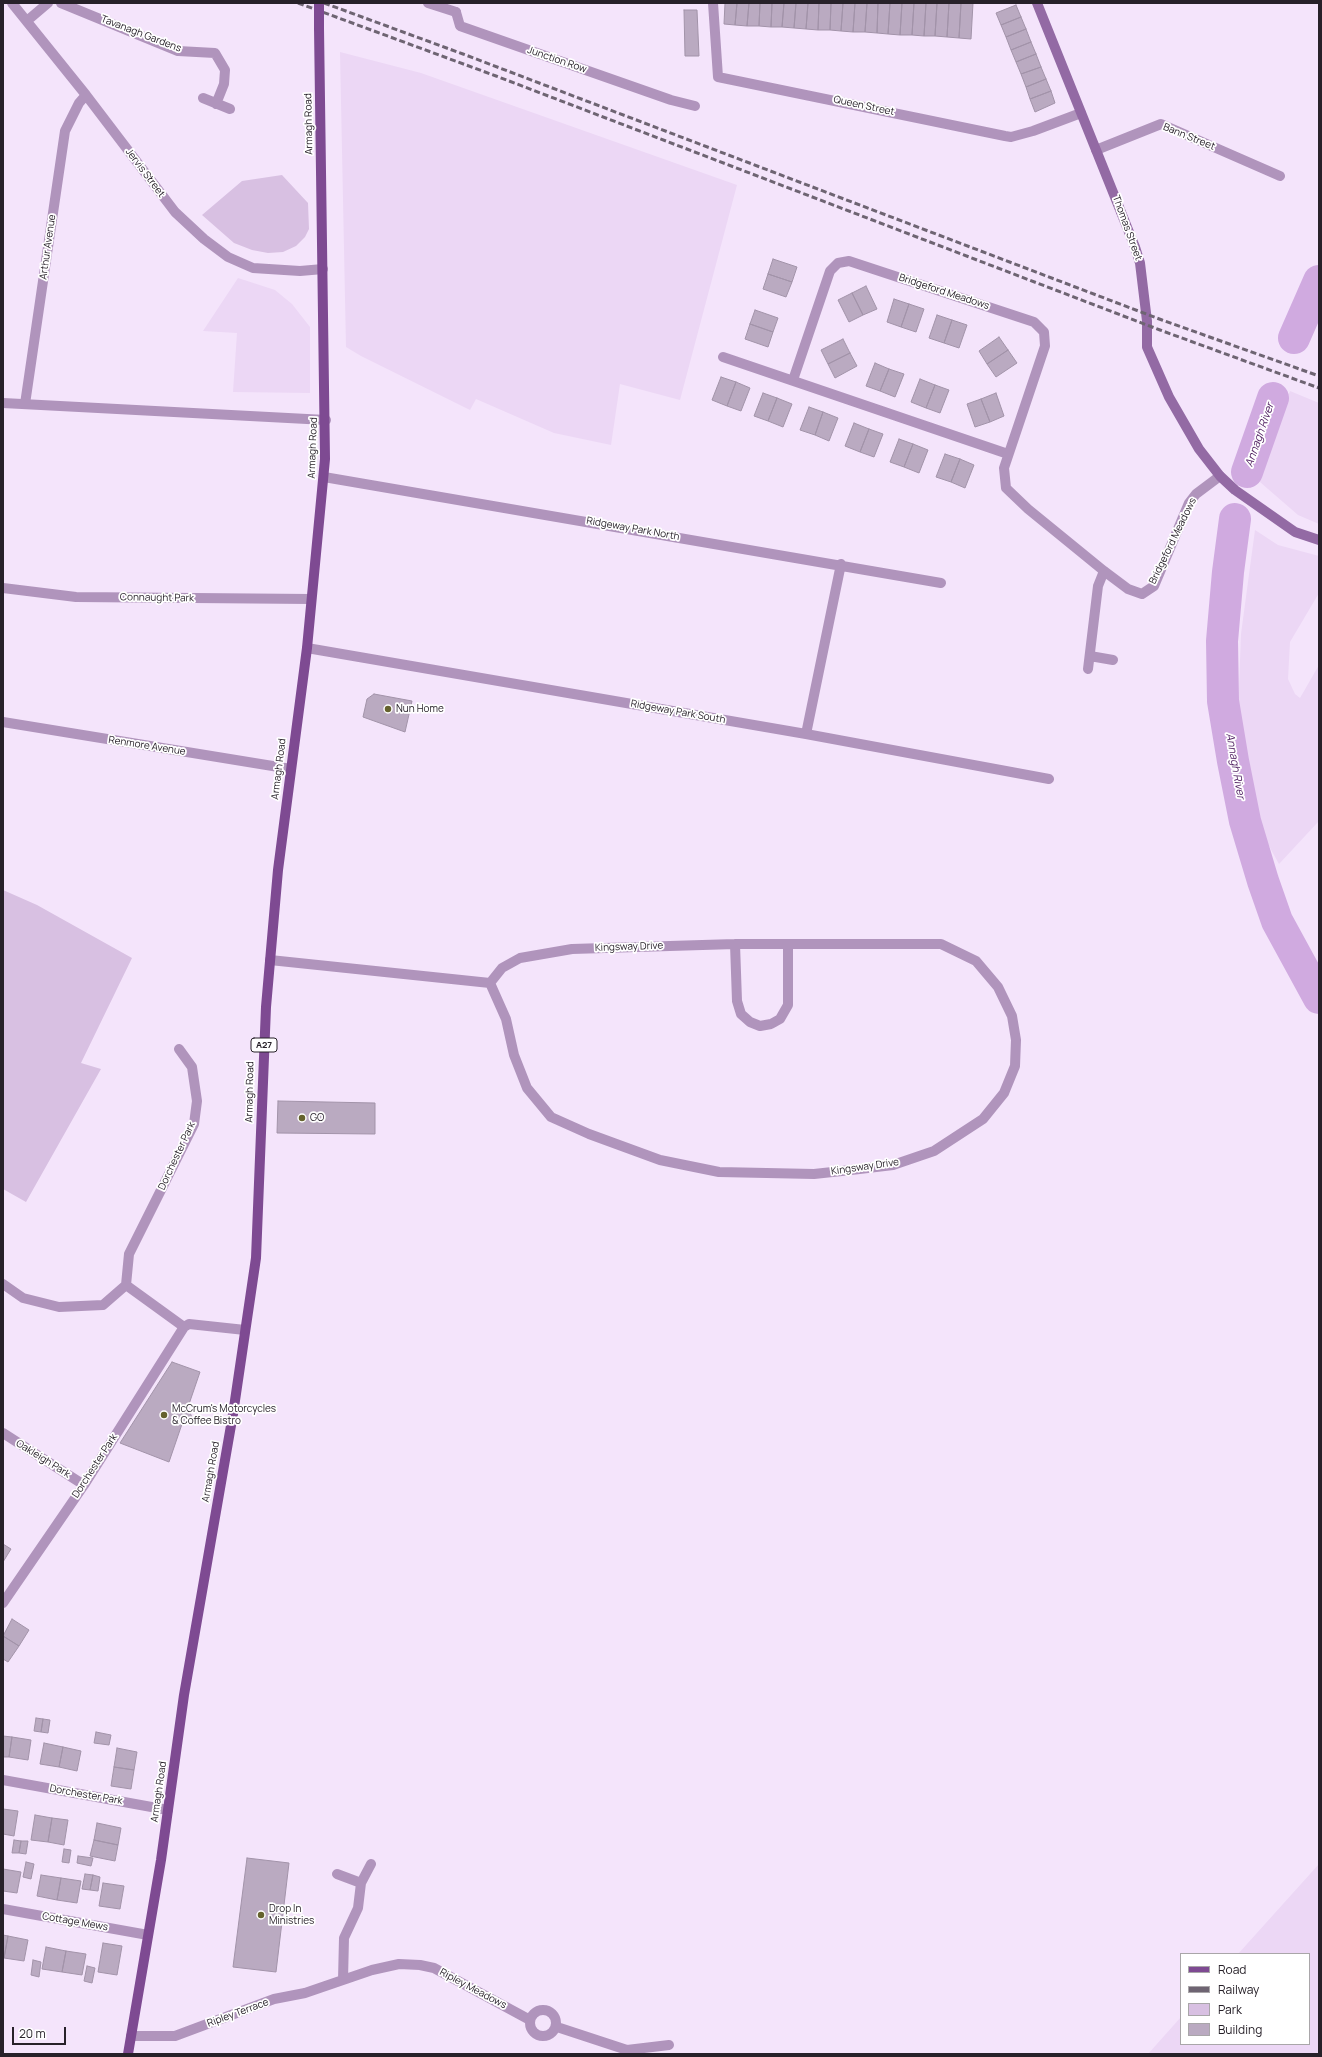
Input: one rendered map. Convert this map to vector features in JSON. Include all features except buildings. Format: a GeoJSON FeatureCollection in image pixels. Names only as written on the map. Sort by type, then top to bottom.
{"type":"FeatureCollection","features":[{"type":"Feature","properties":{"kind":"main road","name":"Armagh Road"},"geometry":{"type":"LineString","coordinates":[[128,2054],[168,1810],[184,1695],[233,1414],[256,1258],[264,1050],[270,960],[278,870],[307,648],[324,476],[326,420],[319,3]]}},
{"type":"Feature","properties":{"kind":"main road","name":"Thomas Street"},"geometry":{"type":"LineString","coordinates":[[1037,3],[1080,113],[1136,247],[1140,263],[1147,321],[1147,347],[1169,397],[1199,449],[1220,476],[1235,490],[1295,532],[1319,540]]}},
{"type":"Feature","properties":{"kind":"street","name":"Jervis Street"},"geometry":{"type":"LineString","coordinates":[[12,3],[28,20],[175,212],[204,239],[228,257],[253,268],[300,271],[324,269]]}},
{"type":"Feature","properties":{"kind":"street"},"geometry":{"type":"LineString","coordinates":[[28,20],[48,3]]}},
{"type":"Feature","properties":{"kind":"street","name":"Tavanagh Gardens"},"geometry":{"type":"LineString","coordinates":[[61,3],[178,51],[195,50],[215,53],[225,70],[224,84],[216,104]]}},
{"type":"Feature","properties":{"kind":"street","name":"Junction Row"},"geometry":{"type":"LineString","coordinates":[[428,3],[456,12],[460,26],[671,100],[696,106]]}},
{"type":"Feature","properties":{"kind":"street","name":"Queen Street"},"geometry":{"type":"LineString","coordinates":[[713,3],[718,77],[1012,137],[1033,131],[1080,113]]}},
{"type":"Feature","properties":{"kind":"street","name":"Arthur Avenue"},"geometry":{"type":"LineString","coordinates":[[25,404],[65,131],[79,103],[86,95]]}},
{"type":"Feature","properties":{"kind":"street"},"geometry":{"type":"LineString","coordinates":[[203,98],[230,109]]}},
{"type":"Feature","properties":{"kind":"street","name":"Bann Street"},"geometry":{"type":"LineString","coordinates":[[1096,150],[1162,124],[1280,176]]}},
{"type":"Feature","properties":{"kind":"street","name":"Bridgeford Meadows"},"geometry":{"type":"LineString","coordinates":[[793,380],[830,271],[838,264],[843,262],[849,261],[1034,322],[1044,332],[1045,346],[1004,468],[1006,488],[1028,509],[1104,571],[1128,589],[1142,594],[1154,586],[1189,503],[1196,494],[1220,476]]}},
{"type":"Feature","properties":{"kind":"street"},"geometry":{"type":"LineString","coordinates":[[723,357],[1008,454]]}},
{"type":"Feature","properties":{"kind":"street"},"geometry":{"type":"LineString","coordinates":[[3,404],[326,420]]}},
{"type":"Feature","properties":{"kind":"street","name":"Ridgeway Park North"},"geometry":{"type":"LineString","coordinates":[[324,476],[841,564],[941,583]]}},
{"type":"Feature","properties":{"kind":"street"},"geometry":{"type":"LineString","coordinates":[[806,734],[841,564]]}},
{"type":"Feature","properties":{"kind":"street"},"geometry":{"type":"LineString","coordinates":[[1088,669],[1098,586],[1104,571]]}},
{"type":"Feature","properties":{"kind":"street","name":"Connaught Park"},"geometry":{"type":"LineString","coordinates":[[3,588],[76,597],[311,600]]}},
{"type":"Feature","properties":{"kind":"street","name":"Ridgeway Park South"},"geometry":{"type":"LineString","coordinates":[[307,648],[806,734],[1049,779]]}},
{"type":"Feature","properties":{"kind":"street"},"geometry":{"type":"LineString","coordinates":[[1090,656],[1113,660]]}},
{"type":"Feature","properties":{"kind":"street","name":"Renmore Avenue"},"geometry":{"type":"LineString","coordinates":[[3,722],[291,769]]}},
{"type":"Feature","properties":{"kind":"street"},"geometry":{"type":"LineString","coordinates":[[735,944],[737,1001],[741,1014],[750,1022],[760,1026],[771,1024],[780,1018],[788,1005],[788,944]]}},
{"type":"Feature","properties":{"kind":"street","name":"Kingsway Drive"},"geometry":{"type":"LineString","coordinates":[[735,944],[788,944],[942,944],[976,961],[998,987],[1012,1016],[1016,1040],[1015,1066],[1004,1093],[983,1119],[977,1123],[934,1151],[894,1165],[814,1174],[775,1174],[719,1172],[660,1160],[589,1134],[551,1117],[527,1088],[514,1055],[506,1019],[490,983],[502,968],[520,958],[572,949],[735,944]]}},
{"type":"Feature","properties":{"kind":"street"},"geometry":{"type":"LineString","coordinates":[[270,960],[490,983]]}},
{"type":"Feature","properties":{"kind":"street","name":"Dorchester Park"},"geometry":{"type":"LineString","coordinates":[[126,1285],[129,1254],[194,1124],[197,1101],[192,1067],[179,1049]]}},
{"type":"Feature","properties":{"kind":"street"},"geometry":{"type":"LineString","coordinates":[[3,1284],[23,1298],[59,1308],[103,1305],[126,1285],[184,1327],[189,1324],[245,1330]]}},
{"type":"Feature","properties":{"kind":"street","name":"Dorchester Park"},"geometry":{"type":"LineString","coordinates":[[3,1603],[84,1485],[184,1327]]}},
{"type":"Feature","properties":{"kind":"street","name":"Oakleigh Park"},"geometry":{"type":"LineString","coordinates":[[3,1433],[84,1485]]}},
{"type":"Feature","properties":{"kind":"street","name":"Dorchester Park"},"geometry":{"type":"LineString","coordinates":[[3,1780],[168,1810]]}},
{"type":"Feature","properties":{"kind":"street"},"geometry":{"type":"LineString","coordinates":[[343,1980],[344,1938],[358,1908],[361,1883],[371,1864]]}},
{"type":"Feature","properties":{"kind":"street"},"geometry":{"type":"LineString","coordinates":[[338,1874],[361,1883]]}},
{"type":"Feature","properties":{"kind":"street","name":"Cottage Mews"},"geometry":{"type":"LineString","coordinates":[[3,1909],[148,1935]]}},
{"type":"Feature","properties":{"kind":"street","name":"Ripley Meadows"},"geometry":{"type":"LineString","coordinates":[[343,1980],[372,1970],[399,1964],[420,1965],[434,1968],[530,2020]]}},
{"type":"Feature","properties":{"kind":"street","name":"Ripley Terrace"},"geometry":{"type":"LineString","coordinates":[[131,2036],[175,2036],[274,1999],[305,1993],[343,1980]]}},
{"type":"Feature","properties":{"kind":"street"},"geometry":{"type":"LineString","coordinates":[[537,2011],[549,2011],[555,2016],[557,2027],[552,2034],[540,2036],[531,2028],[530,2020],[537,2011]]}},
{"type":"Feature","properties":{"kind":"street"},"geometry":{"type":"LineString","coordinates":[[557,2027],[627,2052],[669,2045]]}},
{"type":"Feature","properties":{"kind":"shaded area"},"geometry":{"type":"Polygon","coordinates":[[[340,52],[421,73],[737,185],[680,400],[620,384],[611,445],[554,433],[476,399],[470,410],[361,356],[346,347],[340,52]]]}},
{"type":"Feature","properties":{"kind":"shaded area"},"geometry":{"type":"Polygon","coordinates":[[[238,278],[275,290],[292,304],[310,327],[310,393],[233,392],[237,333],[203,331],[238,278]]]}},
{"type":"Feature","properties":{"kind":"shaded area"},"geometry":{"type":"Polygon","coordinates":[[[1290,391],[1319,403],[1319,524],[1298,515],[1253,476],[1259,472],[1290,391]]]}},
{"type":"Feature","properties":{"kind":"shaded area"},"geometry":{"type":"Polygon","coordinates":[[[1255,530],[1278,545],[1319,556],[1319,593],[1290,642],[1288,679],[1295,694],[1300,698],[1319,665],[1319,821],[1279,864],[1254,819],[1238,714],[1241,634],[1255,530]]]}},
{"type":"Feature","properties":{"kind":"shaded area"},"geometry":{"type":"Polygon","coordinates":[[[1319,1864],[1319,2054],[1148,2054],[1180,2018],[1180,2045],[1310,2045],[1310,1953],[1239,1953],[1319,1864]]]}},
{"type":"Feature","properties":{"kind":"green space"},"geometry":{"type":"Polygon","coordinates":[[[282,175],[308,203],[309,229],[305,237],[296,246],[283,252],[268,253],[252,250],[234,243],[202,215],[242,181],[282,175]]]}},
{"type":"Feature","properties":{"kind":"green space"},"geometry":{"type":"Polygon","coordinates":[[[3,890],[37,905],[132,958],[81,1063],[101,1069],[26,1202],[3,1189],[3,890]]]}},
{"type":"Feature","properties":{"kind":"waterway","name":"Annagh River"},"geometry":{"type":"LineString","coordinates":[[1294,338],[1319,281]]}},
{"type":"Feature","properties":{"kind":"waterway","name":"Annagh River"},"geometry":{"type":"LineString","coordinates":[[1247,472],[1273,398]]}},
{"type":"Feature","properties":{"kind":"waterway","name":"Annagh River"},"geometry":{"type":"LineString","coordinates":[[1235,519],[1228,572],[1222,641],[1223,701],[1233,761],[1245,821],[1277,921],[1319,998]]}},
{"type":"Feature","properties":{"kind":"railway"},"geometry":{"type":"LineString","coordinates":[[298,3],[496,76],[1160,330],[1319,388]]}},
{"type":"Feature","properties":{"kind":"railway"},"geometry":{"type":"LineString","coordinates":[[324,3],[463,54],[1162,320],[1319,376]]}},
{"type":"Feature","properties":{"kind":"place","name":"Nun Home"},"geometry":{"type":"Point","coordinates":[388,709]}},
{"type":"Feature","properties":{"kind":"place","name":"GO"},"geometry":{"type":"Point","coordinates":[302,1118]}},
{"type":"Feature","properties":{"kind":"place","name":"McCrum's Motorcycles & Coffee Bistro"},"geometry":{"type":"Point","coordinates":[164,1415]}},
{"type":"Feature","properties":{"kind":"place","name":"Drop In Ministries"},"geometry":{"type":"Point","coordinates":[261,1915]}}]}
